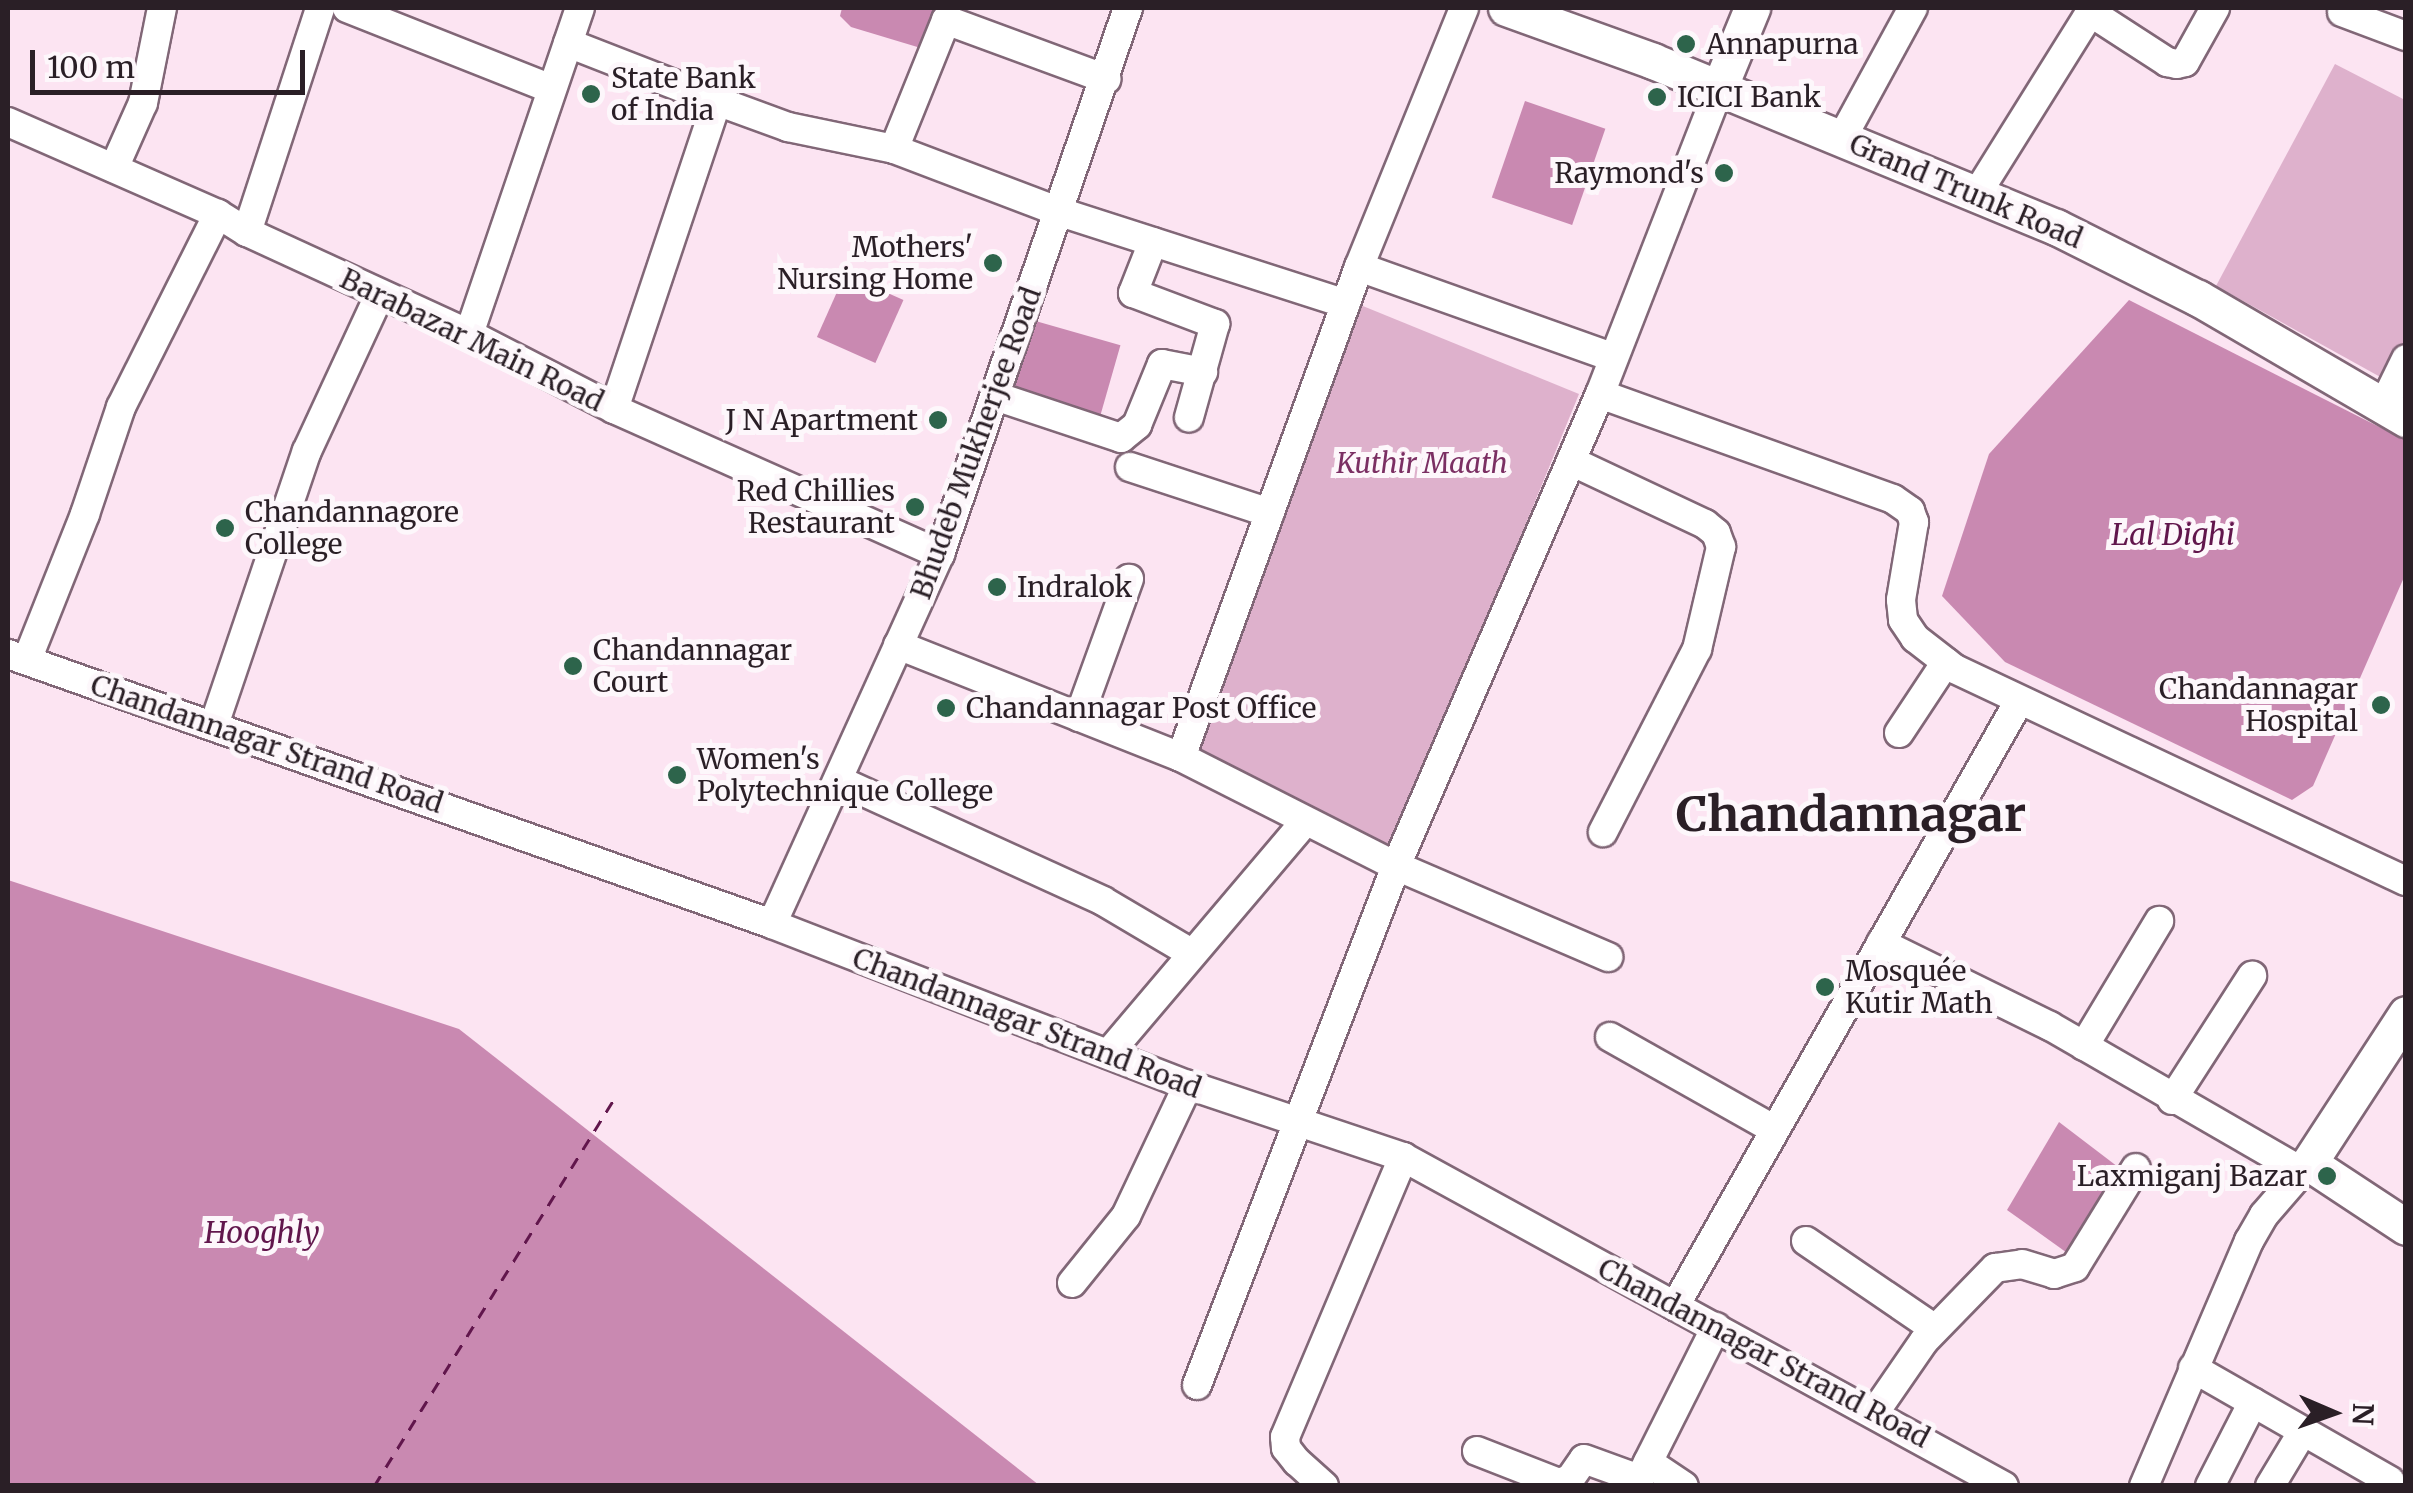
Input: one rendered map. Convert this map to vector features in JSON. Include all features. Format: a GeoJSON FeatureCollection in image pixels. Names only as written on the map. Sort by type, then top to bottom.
{"type":"FeatureCollection","features":[{"type":"Feature","properties":{"kind":"main road","name":"Grand Trunk Road"},"geometry":{"type":"LineString","coordinates":[[1506,8],[1654,60],[1718,91],[1978,192],[2198,298],[2394,413]]}},
{"type":"Feature","properties":{"kind":"main road"},"geometry":{"type":"LineString","coordinates":[[1718,91],[1752,8]]}},
{"type":"Feature","properties":{"kind":"main road"},"geometry":{"type":"LineString","coordinates":[[2406,1014],[2305,1167],[2406,1228]]}},
{"type":"Feature","properties":{"kind":"street"},"geometry":{"type":"LineString","coordinates":[[114,168],[143,102],[162,8]]}},
{"type":"Feature","properties":{"kind":"street"},"geometry":{"type":"LineString","coordinates":[[247,232],[320,8]]}},
{"type":"Feature","properties":{"kind":"street"},"geometry":{"type":"LineString","coordinates":[[347,8],[552,89]]}},
{"type":"Feature","properties":{"kind":"street"},"geometry":{"type":"LineString","coordinates":[[470,334],[580,8]]}},
{"type":"Feature","properties":{"kind":"street","name":"Bhudeb Mukherjee Road"},"geometry":{"type":"LineString","coordinates":[[772,924],[940,554],[1128,8]]}},
{"type":"Feature","properties":{"kind":"street"},"geometry":{"type":"LineString","coordinates":[[1181,757],[1359,268],[1464,8]]}},
{"type":"Feature","properties":{"kind":"street"},"geometry":{"type":"LineString","coordinates":[[1842,138],[1913,8]]}},
{"type":"Feature","properties":{"kind":"street"},"geometry":{"type":"LineString","coordinates":[[1978,192],[2092,10],[2167,62],[2177,64],[2185,62],[2216,8]]}},
{"type":"Feature","properties":{"kind":"street"},"geometry":{"type":"LineString","coordinates":[[2342,12],[2406,36]]}},
{"type":"Feature","properties":{"kind":"street"},"geometry":{"type":"LineString","coordinates":[[894,149],[946,20],[1106,80]]}},
{"type":"Feature","properties":{"kind":"street"},"geometry":{"type":"LineString","coordinates":[[568,43],[788,127],[894,149],[1060,212],[1346,304]]}},
{"type":"Feature","properties":{"kind":"street"},"geometry":{"type":"LineString","coordinates":[[1197,1385],[1396,866],[1600,394],[1718,91]]}},
{"type":"Feature","properties":{"kind":"street"},"geometry":{"type":"LineString","coordinates":[[614,409],[717,101]]}},
{"type":"Feature","properties":{"kind":"street","name":"Barabazar Main Road"},"geometry":{"type":"LineString","coordinates":[[8,122],[218,214],[247,232],[470,334],[614,409],[940,554]]}},
{"type":"Feature","properties":{"kind":"street"},"geometry":{"type":"LineString","coordinates":[[17,657],[85,514],[121,407],[218,214]]}},
{"type":"Feature","properties":{"kind":"street"},"geometry":{"type":"LineString","coordinates":[[1153,242],[1133,293],[1215,324],[1189,416]]}},
{"type":"Feature","properties":{"kind":"street"},"geometry":{"type":"LineString","coordinates":[[1359,268],[1612,357]]}},
{"type":"Feature","properties":{"kind":"street"},"geometry":{"type":"LineString","coordinates":[[214,724],[306,450],[380,294]]}},
{"type":"Feature","properties":{"kind":"street"},"geometry":{"type":"LineString","coordinates":[[2394,413],[2406,359]]}},
{"type":"Feature","properties":{"kind":"street"},"geometry":{"type":"LineString","coordinates":[[995,396],[1120,438],[1137,425],[1162,364],[1203,372]]}},
{"type":"Feature","properties":{"kind":"street"},"geometry":{"type":"LineString","coordinates":[[1600,394],[1893,499],[1910,510],[1914,522],[1901,600],[1903,620],[1915,638],[1946,662],[2018,703],[2406,881]]}},
{"type":"Feature","properties":{"kind":"street"},"geometry":{"type":"LineString","coordinates":[[1570,461],[1705,524],[1716,533],[1721,547],[1698,649],[1603,832]]}},
{"type":"Feature","properties":{"kind":"street"},"geometry":{"type":"LineString","coordinates":[[1130,467],[1270,514]]}},
{"type":"Feature","properties":{"kind":"street"},"geometry":{"type":"LineString","coordinates":[[1079,717],[1129,579]]}},
{"type":"Feature","properties":{"kind":"street"},"geometry":{"type":"LineString","coordinates":[[898,645],[1181,757],[1304,823],[1608,958]]}},
{"type":"Feature","properties":{"kind":"street","name":"Chandannagar Strand Road"},"geometry":{"type":"LineString","coordinates":[[17,657],[772,924],[1299,1126],[1403,1157],[2004,1486]]}},
{"type":"Feature","properties":{"kind":"street"},"geometry":{"type":"LineString","coordinates":[[1899,733],[1946,662]]}},
{"type":"Feature","properties":{"kind":"street"},"geometry":{"type":"LineString","coordinates":[[1675,1306],[2018,703]]}},
{"type":"Feature","properties":{"kind":"street"},"geometry":{"type":"LineString","coordinates":[[838,780],[1103,901],[1191,953]]}},
{"type":"Feature","properties":{"kind":"street"},"geometry":{"type":"LineString","coordinates":[[1108,1054],[1304,823]]}},
{"type":"Feature","properties":{"kind":"street"},"geometry":{"type":"LineString","coordinates":[[2084,1046],[2158,921]]}},
{"type":"Feature","properties":{"kind":"street"},"geometry":{"type":"LineString","coordinates":[[1881,943],[1989,993],[2172,1100],[2305,1167],[2264,1215],[2249,1241],[2144,1486]]}},
{"type":"Feature","properties":{"kind":"street"},"geometry":{"type":"LineString","coordinates":[[2172,1100],[2252,976]]}},
{"type":"Feature","properties":{"kind":"street"},"geometry":{"type":"LineString","coordinates":[[1610,1037],[1775,1130]]}},
{"type":"Feature","properties":{"kind":"street"},"geometry":{"type":"LineString","coordinates":[[1072,1284],[1126,1216],[1188,1085]]}},
{"type":"Feature","properties":{"kind":"street"},"geometry":{"type":"LineString","coordinates":[[1324,1486],[1297,1462],[1286,1448],[1285,1437],[1403,1157]]}},
{"type":"Feature","properties":{"kind":"street"},"geometry":{"type":"LineString","coordinates":[[1875,1412],[1934,1330],[1994,1268],[2022,1264],[2054,1274],[2075,1268],[2136,1168]]}},
{"type":"Feature","properties":{"kind":"street"},"geometry":{"type":"LineString","coordinates":[[1806,1241],[1934,1330]]}},
{"type":"Feature","properties":{"kind":"street"},"geometry":{"type":"LineString","coordinates":[[1641,1475],[1716,1327]]}},
{"type":"Feature","properties":{"kind":"street"},"geometry":{"type":"LineString","coordinates":[[2194,1368],[2302,1431],[2394,1475]]}},
{"type":"Feature","properties":{"kind":"street"},"geometry":{"type":"LineString","coordinates":[[2210,1486],[2253,1402]]}},
{"type":"Feature","properties":{"kind":"street"},"geometry":{"type":"LineString","coordinates":[[2270,1486],[2302,1431]]}},
{"type":"Feature","properties":{"kind":"street"},"geometry":{"type":"LineString","coordinates":[[1477,1451],[1559,1483],[1570,1479],[1584,1459],[1684,1486]]}},
{"type":"Feature","properties":{"kind":"green space"},"geometry":{"type":"Polygon","coordinates":[[[2335,64],[2405,100],[2406,359],[2393,384],[2216,286],[2335,64]]]}},
{"type":"Feature","properties":{"kind":"green space","name":"Kuthir Maath"},"geometry":{"type":"Polygon","coordinates":[[[1353,302],[1579,394],[1393,849],[1307,816],[1193,751],[1353,302]]]}},
{"type":"Feature","properties":{"kind":"water"},"geometry":{"type":"Polygon","coordinates":[[[842,8],[944,8],[924,49],[851,27],[840,16],[842,8]]]}},
{"type":"Feature","properties":{"kind":"water"},"geometry":{"type":"Polygon","coordinates":[[[1525,101],[1605,129],[1572,225],[1492,197],[1525,101]]]}},
{"type":"Feature","properties":{"kind":"water"},"geometry":{"type":"Polygon","coordinates":[[[845,274],[903,300],[875,363],[817,337],[845,274]]]}},
{"type":"Feature","properties":{"kind":"water","name":"Lal Dighi"},"geometry":{"type":"Polygon","coordinates":[[[2129,300],[2405,440],[2405,575],[2313,786],[2292,800],[2005,662],[1942,596],[1989,454],[2129,300]]]}},
{"type":"Feature","properties":{"kind":"water"},"geometry":{"type":"Polygon","coordinates":[[[1032,320],[1120,345],[1099,418],[1011,393],[1032,320]]]}},
{"type":"Feature","properties":{"kind":"water","name":"Hooghly"},"geometry":{"type":"Polygon","coordinates":[[[8,880],[459,1029],[1039,1485],[8,1485],[8,880]]]}},
{"type":"Feature","properties":{"kind":"water"},"geometry":{"type":"Polygon","coordinates":[[[2059,1122],[2122,1170],[2070,1255],[2007,1210],[2059,1122]]]}},
{"type":"Feature","properties":{"kind":"ferry route"},"geometry":{"type":"LineString","coordinates":[[374,1486],[615,1098]]}},
{"type":"Feature","properties":{"kind":"place","name":"Annapurna"},"geometry":{"type":"Point","coordinates":[1686,44]}},
{"type":"Feature","properties":{"kind":"place","name":"State Bank of India"},"geometry":{"type":"Point","coordinates":[591,94]}},
{"type":"Feature","properties":{"kind":"place","name":"ICICI Bank"},"geometry":{"type":"Point","coordinates":[1657,97]}},
{"type":"Feature","properties":{"kind":"place","name":"Raymond's"},"geometry":{"type":"Point","coordinates":[1724,173]}},
{"type":"Feature","properties":{"kind":"place","name":"Mothers' Nursing Home"},"geometry":{"type":"Point","coordinates":[993,263]}},
{"type":"Feature","properties":{"kind":"place","name":"J N Apartment"},"geometry":{"type":"Point","coordinates":[938,420]}},
{"type":"Feature","properties":{"kind":"place","name":"Red Chillies Restaurant"},"geometry":{"type":"Point","coordinates":[915,507]}},
{"type":"Feature","properties":{"kind":"place","name":"Chandannagore College"},"geometry":{"type":"Point","coordinates":[225,528]}},
{"type":"Feature","properties":{"kind":"place","name":"Indralok"},"geometry":{"type":"Point","coordinates":[997,587]}},
{"type":"Feature","properties":{"kind":"place","name":"Chandannagar Court"},"geometry":{"type":"Point","coordinates":[573,666]}},
{"type":"Feature","properties":{"kind":"place","name":"Chandannagar Hospital"},"geometry":{"type":"Point","coordinates":[2381,705]}},
{"type":"Feature","properties":{"kind":"place","name":"Chandannagar Post Office"},"geometry":{"type":"Point","coordinates":[946,708]}},
{"type":"Feature","properties":{"kind":"place","name":"Women's Polytechnique College"},"geometry":{"type":"Point","coordinates":[677,775]}},
{"type":"Feature","properties":{"kind":"place","name":"Mosquée Kutir Math"},"geometry":{"type":"Point","coordinates":[1825,987]}},
{"type":"Feature","properties":{"kind":"place","name":"Laxmiganj Bazar"},"geometry":{"type":"Point","coordinates":[2327,1176]}},
{"type":"Feature","properties":{"kind":"district","name":"Chandannagar"},"geometry":{"type":"Point","coordinates":[1851,815]}}]}
